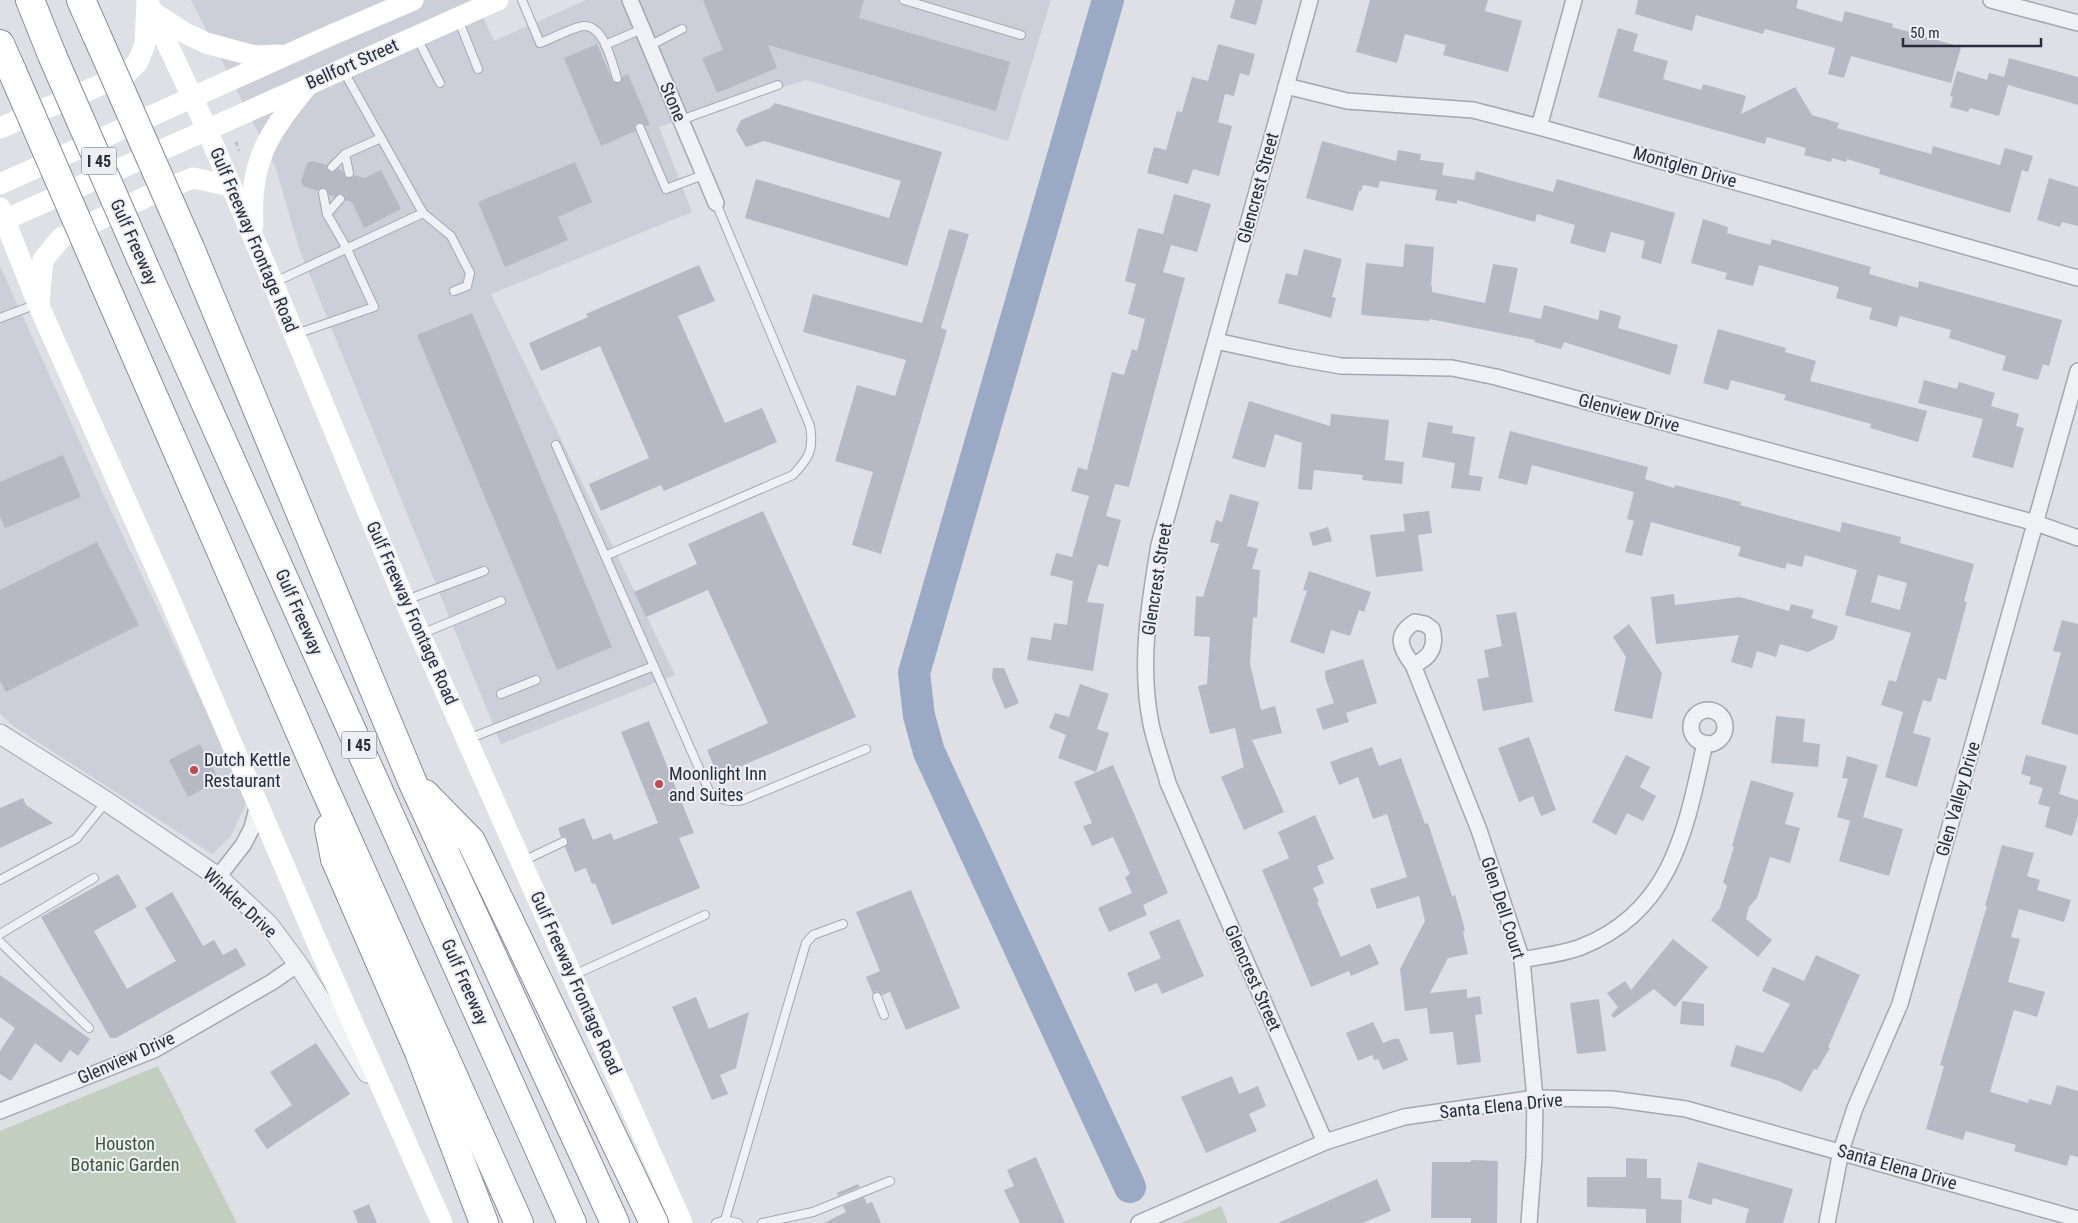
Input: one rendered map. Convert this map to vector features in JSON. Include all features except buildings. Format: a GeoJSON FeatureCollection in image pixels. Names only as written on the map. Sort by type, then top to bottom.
{"type":"FeatureCollection","features":[{"type":"Feature","properties":{"kind":"highway","name":"Gulf Freeway"},"geometry":{"type":"LineString","coordinates":[[30,0],[145,268],[572,1223]]}},
{"type":"Feature","properties":{"kind":"highway","name":"Gulf Freeway"},"geometry":{"type":"LineString","coordinates":[[81,0],[190,248],[412,781],[615,1223]]}},
{"type":"Feature","properties":{"kind":"highway","name":"I 45"},"geometry":{"type":"LineString","coordinates":[[0,44],[320,778],[519,1223]]}},
{"type":"Feature","properties":{"kind":"highway"},"geometry":{"type":"LineString","coordinates":[[320,778],[335,859],[419,1052],[484,1223]]}},
{"type":"Feature","properties":{"kind":"highway"},"geometry":{"type":"LineString","coordinates":[[412,781],[471,841],[654,1223]]}},
{"type":"Feature","properties":{"kind":"main road","name":"Bellfort Street"},"geometry":{"type":"LineString","coordinates":[[0,184],[413,0]]}},
{"type":"Feature","properties":{"kind":"main road","name":"Bellfort Street"},"geometry":{"type":"LineString","coordinates":[[2,217],[207,129],[498,0]]}},
{"type":"Feature","properties":{"kind":"main road"},"geometry":{"type":"LineString","coordinates":[[149,4],[184,33],[206,43],[255,56],[286,55]]}},
{"type":"Feature","properties":{"kind":"main road"},"geometry":{"type":"LineString","coordinates":[[0,128],[126,74],[138,62],[146,44],[149,4]]}},
{"type":"Feature","properties":{"kind":"main road","name":"Gulf Freeway Frontage Road"},"geometry":{"type":"LineString","coordinates":[[149,4],[207,129],[405,600],[682,1223]]}},
{"type":"Feature","properties":{"kind":"main road"},"geometry":{"type":"LineString","coordinates":[[253,238],[251,199],[257,167],[280,119],[311,82]]}},
{"type":"Feature","properties":{"kind":"main road"},"geometry":{"type":"LineString","coordinates":[[38,304],[44,260],[61,238],[152,194],[193,178],[231,186]]}},
{"type":"Feature","properties":{"kind":"main road"},"geometry":{"type":"LineString","coordinates":[[2,217],[38,304],[169,597],[316,940],[442,1223]]}},
{"type":"Feature","properties":{"kind":"street","name":"Stone"},"geometry":{"type":"LineString","coordinates":[[630,0],[716,204]]}},
{"type":"Feature","properties":{"kind":"street","name":"Glencrest Street"},"geometry":{"type":"LineString","coordinates":[[1310,0],[1159,545],[1151,590],[1145,666],[1151,724],[1168,784],[1325,1142]]}},
{"type":"Feature","properties":{"kind":"street"},"geometry":{"type":"LineString","coordinates":[[1539,127],[1574,0]]}},
{"type":"Feature","properties":{"kind":"street"},"geometry":{"type":"LineString","coordinates":[[1992,0],[2078,23]]}},
{"type":"Feature","properties":{"kind":"street","name":"Montglen Drive"},"geometry":{"type":"LineString","coordinates":[[1286,86],[1347,101],[1473,110],[2078,278]]}},
{"type":"Feature","properties":{"kind":"street","name":"Glenview Drive"},"geometry":{"type":"LineString","coordinates":[[1216,341],[1341,366],[1452,368],[1496,377],[2036,523],[2078,538]]}},
{"type":"Feature","properties":{"kind":"street","name":"Glen Valley Drive"},"geometry":{"type":"LineString","coordinates":[[1827,1223],[1842,1151],[1855,1108],[1900,1004],[2078,371]]}},
{"type":"Feature","properties":{"kind":"street","name":"Glen Dell Court"},"geometry":{"type":"LineString","coordinates":[[1413,665],[1478,830],[1522,960],[1535,1098],[1534,1157],[1529,1223]]}},
{"type":"Feature","properties":{"kind":"street","name":"Winkler Drive"},"geometry":{"type":"LineString","coordinates":[[0,734],[106,801],[218,877],[269,925],[298,964],[395,1116]]}},
{"type":"Feature","properties":{"kind":"street"},"geometry":{"type":"LineString","coordinates":[[1522,960],[1580,947],[1628,919],[1647,900],[1670,868],[1686,825],[1705,744]]}},
{"type":"Feature","properties":{"kind":"street"},"geometry":{"type":"LineString","coordinates":[[218,877],[243,845],[252,828],[258,804]]}},
{"type":"Feature","properties":{"kind":"street","name":"Glenview Drive"},"geometry":{"type":"LineString","coordinates":[[0,1111],[154,1050],[272,982],[298,964]]}},
{"type":"Feature","properties":{"kind":"street","name":"Santa Elena Drive"},"geometry":{"type":"LineString","coordinates":[[1139,1223],[1325,1142],[1404,1117],[1535,1098],[1612,1099],[1686,1109],[1842,1151],[2078,1219]]}},
{"type":"Feature","properties":{"kind":"lane"},"geometry":{"type":"LineString","coordinates":[[522,0],[540,43],[582,26],[590,27],[601,34],[617,78]]}},
{"type":"Feature","properties":{"kind":"lane"},"geometry":{"type":"LineString","coordinates":[[904,0],[1021,35]]}},
{"type":"Feature","properties":{"kind":"lane"},"geometry":{"type":"LineString","coordinates":[[458,18],[478,68]]}},
{"type":"Feature","properties":{"kind":"lane"},"geometry":{"type":"LineString","coordinates":[[605,45],[642,29]]}},
{"type":"Feature","properties":{"kind":"lane"},"geometry":{"type":"LineString","coordinates":[[649,46],[682,29]]}},
{"type":"Feature","properties":{"kind":"lane"},"geometry":{"type":"LineString","coordinates":[[416,36],[440,83]]}},
{"type":"Feature","properties":{"kind":"lane"},"geometry":{"type":"LineString","coordinates":[[342,68],[423,213],[451,236],[470,273],[467,286],[454,291]]}},
{"type":"Feature","properties":{"kind":"lane"},"geometry":{"type":"LineString","coordinates":[[681,120],[778,85]]}},
{"type":"Feature","properties":{"kind":"lane"},"geometry":{"type":"LineString","coordinates":[[640,128],[666,189],[704,175]]}},
{"type":"Feature","properties":{"kind":"lane"},"geometry":{"type":"LineString","coordinates":[[332,167],[345,154],[381,138]]}},
{"type":"Feature","properties":{"kind":"lane"},"geometry":{"type":"LineString","coordinates":[[345,154],[348,173]]}},
{"type":"Feature","properties":{"kind":"lane"},"geometry":{"type":"LineString","coordinates":[[294,334],[374,306],[347,249],[326,214],[323,193]]}},
{"type":"Feature","properties":{"kind":"lane"},"geometry":{"type":"LineString","coordinates":[[326,214],[340,198]]}},
{"type":"Feature","properties":{"kind":"lane"},"geometry":{"type":"LineString","coordinates":[[606,556],[793,475],[807,460],[813,442],[810,426],[716,204]]}},
{"type":"Feature","properties":{"kind":"lane"},"geometry":{"type":"LineString","coordinates":[[273,283],[423,213]]}},
{"type":"Feature","properties":{"kind":"lane"},"geometry":{"type":"LineString","coordinates":[[0,318],[38,304]]}},
{"type":"Feature","properties":{"kind":"lane"},"geometry":{"type":"LineString","coordinates":[[556,445],[710,793],[722,800],[732,802],[743,800],[866,749]]}},
{"type":"Feature","properties":{"kind":"lane"},"geometry":{"type":"LineString","coordinates":[[405,600],[484,571]]}},
{"type":"Feature","properties":{"kind":"lane"},"geometry":{"type":"LineString","coordinates":[[421,634],[501,601]]}},
{"type":"Feature","properties":{"kind":"lane"},"geometry":{"type":"LineString","coordinates":[[468,739],[654,666]]}},
{"type":"Feature","properties":{"kind":"lane"},"geometry":{"type":"LineString","coordinates":[[501,694],[536,680]]}},
{"type":"Feature","properties":{"kind":"lane"},"geometry":{"type":"LineString","coordinates":[[0,880],[76,839],[106,801]]}},
{"type":"Feature","properties":{"kind":"lane"},"geometry":{"type":"LineString","coordinates":[[522,862],[563,842]]}},
{"type":"Feature","properties":{"kind":"lane"},"geometry":{"type":"LineString","coordinates":[[0,934],[94,878]]}},
{"type":"Feature","properties":{"kind":"lane"},"geometry":{"type":"LineString","coordinates":[[572,975],[706,916]]}},
{"type":"Feature","properties":{"kind":"lane"},"geometry":{"type":"LineString","coordinates":[[725,1220],[806,943],[813,935],[843,924]]}},
{"type":"Feature","properties":{"kind":"lane"},"geometry":{"type":"LineString","coordinates":[[0,942],[89,1028]]}},
{"type":"Feature","properties":{"kind":"lane"},"geometry":{"type":"LineString","coordinates":[[876,998],[884,1015]]}},
{"type":"Feature","properties":{"kind":"lane"},"geometry":{"type":"LineString","coordinates":[[762,1223],[813,1212],[890,1181]]}},
{"type":"Feature","properties":{"kind":"lane"},"geometry":{"type":"LineString","coordinates":[[716,1223],[725,1220],[738,1223]]}},
{"type":"Feature","properties":{"kind":"shaded area"},"geometry":{"type":"Polygon","coordinates":[[[191,0],[475,0],[494,41],[586,0],[1051,0],[1008,141],[806,80],[659,127],[692,212],[491,294],[675,675],[501,744],[300,251],[275,166],[191,0]]]}},
{"type":"Feature","properties":{"kind":"shaded area"},"geometry":{"type":"Polygon","coordinates":[[[0,266],[107,502],[248,799],[231,836],[212,854],[13,726],[0,714],[0,266]]]}},
{"type":"Feature","properties":{"kind":"green space","name":"Houston Botanic Garden"},"geometry":{"type":"Polygon","coordinates":[[[158,1066],[237,1223],[0,1223],[0,1131],[158,1066]]]}},
{"type":"Feature","properties":{"kind":"green space"},"geometry":{"type":"Polygon","coordinates":[[[1221,1206],[1228,1223],[1181,1223],[1221,1206]]]}},
{"type":"Feature","properties":{"kind":"waterway"},"geometry":{"type":"LineString","coordinates":[[1108,0],[914,673],[919,716],[929,752],[1130,1187]]}},
{"type":"Feature","properties":{"kind":"place","name":"Dutch Kettle Restaurant"},"geometry":{"type":"Point","coordinates":[194,770]}},
{"type":"Feature","properties":{"kind":"place","name":"Moonlight Inn and Suites"},"geometry":{"type":"Point","coordinates":[659,784]}}]}
